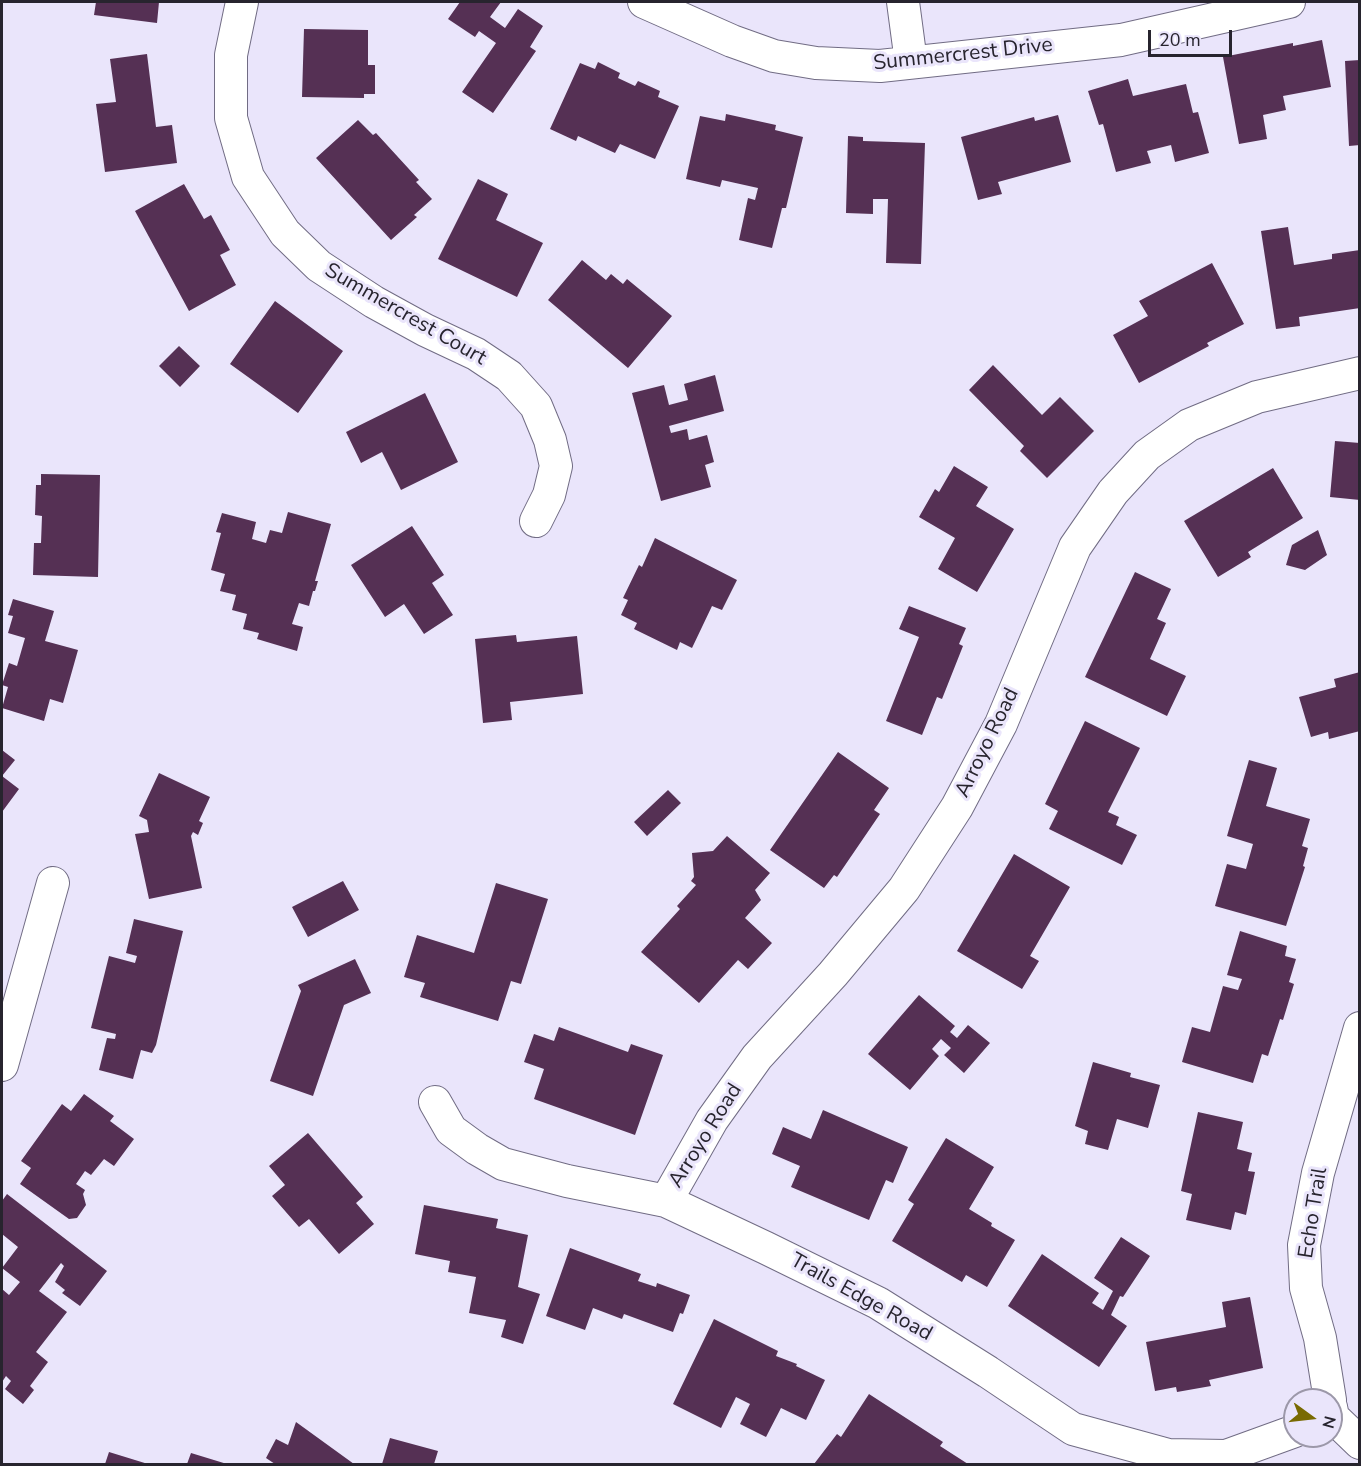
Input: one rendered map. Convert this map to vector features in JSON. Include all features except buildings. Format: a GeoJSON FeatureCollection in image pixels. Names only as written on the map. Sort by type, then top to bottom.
{"type":"FeatureCollection","features":[{"type":"Feature","properties":{"kind":"street","name":"Summercrest Court"},"geometry":{"type":"LineString","coordinates":[[242,2],[231,56],[231,118],[248,177],[285,233],[319,266],[374,302],[424,330],[476,354],[509,376],[536,406],[550,440],[556,466],[549,495],[536,521]]}},
{"type":"Feature","properties":{"kind":"street","name":"Summercrest Drive"},"geometry":{"type":"LineString","coordinates":[[644,2],[732,41],[774,56],[816,63],[880,66],[1120,40],[1288,2]]}},
{"type":"Feature","properties":{"kind":"street"},"geometry":{"type":"LineString","coordinates":[[903,2],[911,62]]}},
{"type":"Feature","properties":{"kind":"street","name":"Arroyo Road"},"geometry":{"type":"LineString","coordinates":[[666,1201],[712,1120],[757,1057],[833,974],[904,889],[957,807],[1001,724],[1075,547],[1113,492],[1147,455],[1190,425],[1257,397],[1359,373]]}},
{"type":"Feature","properties":{"kind":"street"},"geometry":{"type":"LineString","coordinates":[[2,1065],[54,883]]}},
{"type":"Feature","properties":{"kind":"street","name":"Echo Trail"},"geometry":{"type":"LineString","coordinates":[[1328,1388],[1320,1338],[1306,1288],[1304,1245],[1318,1173],[1359,1028]]}},
{"type":"Feature","properties":{"kind":"street","name":"Trails Edge Road"},"geometry":{"type":"LineString","coordinates":[[435,1102],[451,1130],[503,1164],[567,1181],[666,1201],[878,1303],[1073,1429],[1168,1455],[1226,1456],[1283,1435]]}},
{"type":"Feature","properties":{"kind":"street","name":"Echo Trail"},"geometry":{"type":"LineString","coordinates":[[1343,1424],[1359,1443]]}}]}
